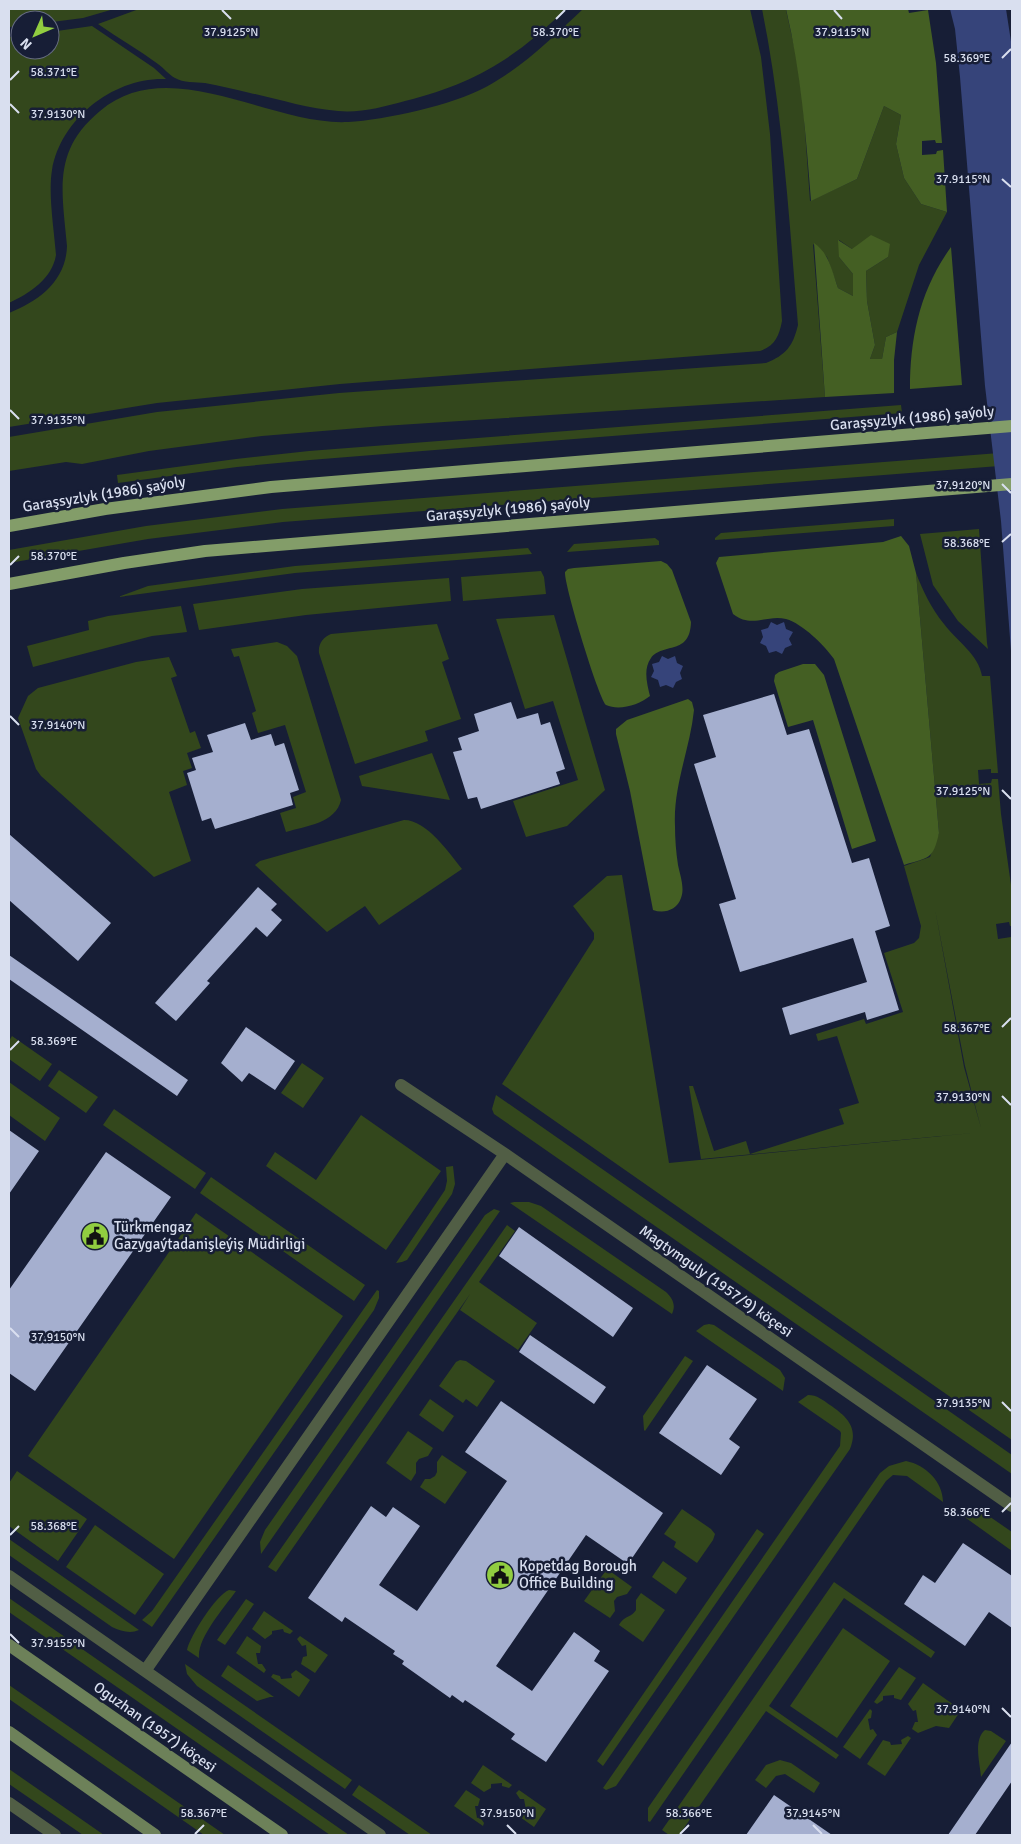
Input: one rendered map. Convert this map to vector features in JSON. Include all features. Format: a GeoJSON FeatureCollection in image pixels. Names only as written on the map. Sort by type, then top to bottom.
{"type":"FeatureCollection","features":[{"type":"Feature","properties":{"kind":"main road","name":"Garaşsyzlyk (1986) şaýoly"},"geometry":{"type":"LineString","coordinates":[[9,526],[114,508],[271,487],[1012,426]]}},
{"type":"Feature","properties":{"kind":"main road","name":"Garaşsyzlyk (1986) şaýoly"},"geometry":{"type":"LineString","coordinates":[[9,584],[124,563],[206,551],[1012,484]]}},
{"type":"Feature","properties":{"kind":"main road","name":"Oguzhan (1957) köçesi"},"geometry":{"type":"LineString","coordinates":[[9,1645],[282,1835]]}},
{"type":"Feature","properties":{"kind":"main road"},"geometry":{"type":"LineString","coordinates":[[9,1732],[155,1835]]}},
{"type":"Feature","properties":{"kind":"street","name":"Magtymguly (1957/9) köçesi"},"geometry":{"type":"LineString","coordinates":[[401,1085],[505,1154],[1012,1506]]}},
{"type":"Feature","properties":{"kind":"street"},"geometry":{"type":"LineString","coordinates":[[145,1671],[505,1154]]}},
{"type":"Feature","properties":{"kind":"street"},"geometry":{"type":"LineString","coordinates":[[9,1576],[380,1835]]}},
{"type":"Feature","properties":{"kind":"street"},"geometry":{"type":"LineString","coordinates":[[9,1803],[38,1831],[55,1835]]}},
{"type":"Feature","properties":{"kind":"green space"},"geometry":{"type":"Polygon","coordinates":[[[9,9],[114,9],[83,18],[60,21],[60,10],[10,10],[9,27],[9,9]]]}},
{"type":"Feature","properties":{"kind":"green space"},"geometry":{"type":"Polygon","coordinates":[[[139,9],[566,9],[529,42],[493,67],[473,77],[430,94],[397,103],[372,109],[347,111],[327,110],[294,104],[222,86],[178,80],[151,59],[98,24],[139,9]]]}},
{"type":"Feature","properties":{"kind":"green space"},"geometry":{"type":"Polygon","coordinates":[[[583,9],[750,9],[761,57],[770,134],[782,321],[778,336],[765,349],[760,351],[340,384],[157,403],[9,427],[9,313],[40,296],[49,288],[62,270],[67,246],[63,189],[67,157],[74,141],[85,126],[100,111],[128,95],[157,88],[189,90],[221,96],[286,114],[318,120],[348,122],[399,115],[456,100],[500,79],[549,41],[583,9]]]}},
{"type":"Feature","properties":{"kind":"green space"},"geometry":{"type":"Polygon","coordinates":[[[762,9],[786,10],[796,55],[803,103],[810,201],[857,179],[884,106],[901,115],[896,144],[904,178],[921,204],[947,212],[919,265],[897,332],[886,337],[882,359],[870,359],[875,345],[867,301],[866,271],[888,257],[852,249],[839,240],[839,257],[853,274],[853,296],[838,288],[827,257],[813,244],[825,397],[383,426],[262,436],[149,451],[82,464],[66,462],[9,471],[9,437],[157,412],[339,393],[766,363],[779,357],[788,349],[794,339],[798,325],[780,127],[762,9]]]}},
{"type":"Feature","properties":{"kind":"green space"},"geometry":{"type":"Polygon","coordinates":[[[786,9],[908,9],[909,13],[928,10],[936,63],[942,143],[936,143],[935,140],[922,141],[922,155],[936,154],[937,151],[943,150],[947,212],[921,204],[904,178],[896,144],[901,115],[884,106],[857,179],[811,201],[799,80],[786,9]]]}},
{"type":"Feature","properties":{"kind":"green space"},"geometry":{"type":"Polygon","coordinates":[[[92,26],[154,68],[166,79],[147,80],[109,93],[78,118],[66,134],[57,151],[51,179],[56,255],[54,264],[39,284],[25,295],[9,303],[9,37],[10,60],[60,60],[60,31],[92,26]]]}},
{"type":"Feature","properties":{"kind":"green space"},"geometry":{"type":"Polygon","coordinates":[[[871,235],[890,244],[888,257],[866,271],[867,301],[875,345],[870,359],[882,359],[886,337],[897,332],[894,360],[894,393],[825,397],[814,243],[827,257],[838,288],[853,296],[853,274],[839,257],[838,240],[852,249],[871,235]]]}},
{"type":"Feature","properties":{"kind":"green space"},"geometry":{"type":"Polygon","coordinates":[[[951,247],[962,385],[910,389],[912,351],[924,297],[940,263],[951,247]]]}},
{"type":"Feature","properties":{"kind":"green space"},"geometry":{"type":"Polygon","coordinates":[[[901,405],[902,413],[310,460],[237,467],[118,483],[117,475],[309,451],[901,405]]]}},
{"type":"Feature","properties":{"kind":"green space"},"geometry":{"type":"Polygon","coordinates":[[[1012,452],[1012,465],[283,522],[148,539],[9,563],[9,550],[146,526],[282,509],[1012,452]]]}},
{"type":"Feature","properties":{"kind":"green space"},"geometry":{"type":"Polygon","coordinates":[[[894,519],[894,526],[715,540],[721,533],[894,519]]]}},
{"type":"Feature","properties":{"kind":"green space"},"geometry":{"type":"Polygon","coordinates":[[[979,529],[988,649],[958,621],[933,585],[920,534],[979,529]]]}},
{"type":"Feature","properties":{"kind":"green space"},"geometry":{"type":"Polygon","coordinates":[[[901,536],[909,546],[916,573],[939,833],[935,848],[929,856],[904,865],[834,659],[813,636],[793,622],[779,618],[753,621],[733,614],[716,563],[719,557],[883,542],[901,536]]]}},
{"type":"Feature","properties":{"kind":"green space"},"geometry":{"type":"Polygon","coordinates":[[[655,538],[659,541],[659,545],[567,552],[574,544],[655,538]]]}},
{"type":"Feature","properties":{"kind":"green space"},"geometry":{"type":"Polygon","coordinates":[[[528,548],[532,554],[295,573],[118,597],[148,586],[295,566],[528,548]]]}},
{"type":"Feature","properties":{"kind":"green space"},"geometry":{"type":"Polygon","coordinates":[[[661,561],[672,570],[691,622],[689,633],[686,640],[681,644],[662,650],[651,658],[646,672],[650,696],[629,706],[611,707],[606,705],[596,682],[582,640],[565,572],[568,569],[574,568],[661,561]]]}},
{"type":"Feature","properties":{"kind":"green space"},"geometry":{"type":"Polygon","coordinates":[[[541,571],[544,577],[546,594],[463,601],[461,577],[541,571]]]}},
{"type":"Feature","properties":{"kind":"green space"},"geometry":{"type":"Polygon","coordinates":[[[916,573],[939,618],[972,655],[980,668],[982,676],[990,676],[998,773],[991,773],[991,769],[978,770],[979,784],[991,783],[992,779],[998,779],[1012,892],[1012,926],[1010,926],[1009,922],[996,924],[998,939],[1011,937],[1012,932],[1012,1440],[502,1084],[594,939],[594,933],[573,906],[607,876],[622,875],[669,1163],[983,1132],[701,1159],[689,1086],[693,1086],[714,1151],[746,1141],[750,1154],[844,1124],[839,1109],[859,1103],[837,1036],[818,1041],[816,1034],[864,1019],[866,1024],[903,1012],[884,953],[914,943],[919,938],[921,926],[904,866],[930,857],[939,833],[916,573]],[[935,909],[964,1067],[981,1128],[965,1066],[935,909]]]}},
{"type":"Feature","properties":{"kind":"green space"},"geometry":{"type":"Polygon","coordinates":[[[449,578],[451,601],[306,615],[199,630],[193,604],[302,589],[449,578]]]}},
{"type":"Feature","properties":{"kind":"green space"},"geometry":{"type":"Polygon","coordinates":[[[181,606],[187,632],[152,636],[33,667],[27,646],[89,630],[88,621],[108,616],[181,606]]]}},
{"type":"Feature","properties":{"kind":"green space"},"geometry":{"type":"Polygon","coordinates":[[[554,615],[605,790],[567,826],[526,837],[513,801],[578,780],[553,701],[525,709],[496,619],[554,615]]]}},
{"type":"Feature","properties":{"kind":"green space"},"geometry":{"type":"Polygon","coordinates":[[[437,624],[449,659],[442,662],[461,719],[425,731],[428,741],[355,764],[319,653],[322,641],[331,634],[437,624]]]}},
{"type":"Feature","properties":{"kind":"green space"},"geometry":{"type":"Polygon","coordinates":[[[277,642],[287,646],[297,656],[341,800],[338,808],[327,819],[286,832],[280,813],[296,808],[293,797],[306,792],[285,725],[258,733],[252,713],[256,711],[239,656],[234,657],[231,649],[277,642]]]}},
{"type":"Feature","properties":{"kind":"green space"},"geometry":{"type":"Polygon","coordinates":[[[169,657],[177,676],[171,678],[190,733],[195,731],[201,748],[187,753],[192,768],[183,771],[187,785],[169,792],[191,861],[154,877],[41,776],[36,769],[18,718],[28,696],[38,688],[136,662],[169,657]]]}},
{"type":"Feature","properties":{"kind":"green space"},"geometry":{"type":"Polygon","coordinates":[[[803,664],[815,664],[824,675],[876,841],[852,849],[813,720],[788,727],[774,681],[775,675],[803,664]]]}},
{"type":"Feature","properties":{"kind":"green space"},"geometry":{"type":"Polygon","coordinates":[[[688,699],[692,702],[694,710],[675,811],[676,846],[682,894],[676,906],[661,912],[653,910],[616,729],[627,720],[688,699]]]}},
{"type":"Feature","properties":{"kind":"green space"},"geometry":{"type":"Polygon","coordinates":[[[432,753],[450,800],[362,786],[359,776],[432,753]]]}},
{"type":"Feature","properties":{"kind":"green space"},"geometry":{"type":"Polygon","coordinates":[[[404,820],[413,821],[429,831],[462,869],[379,925],[365,906],[327,932],[255,865],[260,861],[404,820]]]}},
{"type":"Feature","properties":{"kind":"green space"},"geometry":{"type":"Polygon","coordinates":[[[12,1036],[52,1064],[40,1081],[9,1059],[9,1041],[12,1036]]]}},
{"type":"Feature","properties":{"kind":"green space"},"geometry":{"type":"Polygon","coordinates":[[[302,1063],[324,1078],[303,1108],[281,1093],[302,1063]]]}},
{"type":"Feature","properties":{"kind":"green space"},"geometry":{"type":"Polygon","coordinates":[[[59,1070],[98,1097],[86,1113],[48,1086],[59,1070]]]}},
{"type":"Feature","properties":{"kind":"green space"},"geometry":{"type":"Polygon","coordinates":[[[9,1082],[60,1118],[45,1141],[9,1115],[9,1082]]]}},
{"type":"Feature","properties":{"kind":"green space"},"geometry":{"type":"Polygon","coordinates":[[[496,1095],[1012,1455],[1012,1474],[494,1114],[492,1109],[496,1095]]]}},
{"type":"Feature","properties":{"kind":"green space"},"geometry":{"type":"Polygon","coordinates":[[[114,1109],[206,1173],[195,1189],[103,1125],[114,1109]]]}},
{"type":"Feature","properties":{"kind":"green space"},"geometry":{"type":"Polygon","coordinates":[[[361,1115],[441,1171],[386,1250],[266,1166],[275,1152],[316,1180],[361,1115]]]}},
{"type":"Feature","properties":{"kind":"green space"},"geometry":{"type":"Polygon","coordinates":[[[453,1166],[455,1184],[452,1194],[407,1260],[396,1263],[445,1190],[447,1181],[446,1167],[453,1166]]]}},
{"type":"Feature","properties":{"kind":"green space"},"geometry":{"type":"Polygon","coordinates":[[[211,1177],[365,1285],[354,1301],[200,1193],[211,1177]]]}},
{"type":"Feature","properties":{"kind":"green space"},"geometry":{"type":"Polygon","coordinates":[[[529,1202],[541,1206],[666,1292],[673,1302],[672,1314],[510,1203],[529,1202]]]}},
{"type":"Feature","properties":{"kind":"green space"},"geometry":{"type":"Polygon","coordinates":[[[494,1209],[500,1211],[261,1554],[260,1542],[265,1530],[485,1215],[494,1209]]]}},
{"type":"Feature","properties":{"kind":"green space"},"geometry":{"type":"Polygon","coordinates":[[[196,1213],[343,1316],[174,1559],[28,1456],[196,1213]]]}},
{"type":"Feature","properties":{"kind":"green space"},"geometry":{"type":"Polygon","coordinates":[[[507,1225],[515,1231],[479,1282],[537,1323],[518,1350],[460,1310],[470,1294],[276,1572],[268,1567],[507,1225]]]}},
{"type":"Feature","properties":{"kind":"green space"},"geometry":{"type":"Polygon","coordinates":[[[377,1290],[379,1291],[379,1298],[374,1310],[152,1627],[142,1620],[152,1611],[377,1290]]]}},
{"type":"Feature","properties":{"kind":"green space"},"geometry":{"type":"Polygon","coordinates":[[[709,1324],[714,1325],[780,1370],[785,1378],[783,1391],[696,1331],[709,1324]]]}},
{"type":"Feature","properties":{"kind":"green space"},"geometry":{"type":"Polygon","coordinates":[[[685,1356],[693,1361],[645,1431],[643,1416],[685,1356]]]}},
{"type":"Feature","properties":{"kind":"green space"},"geometry":{"type":"Polygon","coordinates":[[[460,1360],[466,1361],[495,1381],[477,1407],[466,1399],[463,1403],[439,1386],[456,1362],[460,1360]]]}},
{"type":"Feature","properties":{"kind":"green space"},"geometry":{"type":"Polygon","coordinates":[[[808,1395],[822,1400],[846,1418],[853,1434],[850,1449],[616,1786],[606,1790],[603,1788],[840,1446],[840,1431],[798,1402],[808,1395]]]}},
{"type":"Feature","properties":{"kind":"green space"},"geometry":{"type":"Polygon","coordinates":[[[430,1399],[454,1416],[443,1432],[419,1415],[430,1399]]]}},
{"type":"Feature","properties":{"kind":"green space"},"geometry":{"type":"Polygon","coordinates":[[[408,1431],[433,1448],[428,1456],[419,1459],[416,1463],[416,1473],[411,1481],[386,1463],[408,1431]]]}},
{"type":"Feature","properties":{"kind":"green space"},"geometry":{"type":"Polygon","coordinates":[[[442,1455],[467,1472],[445,1504],[420,1487],[425,1479],[435,1476],[437,1462],[442,1455]]]}},
{"type":"Feature","properties":{"kind":"green space"},"geometry":{"type":"Polygon","coordinates":[[[906,1461],[920,1466],[937,1481],[943,1502],[907,1476],[893,1475],[886,1481],[650,1822],[648,1821],[648,1808],[650,1805],[880,1473],[889,1466],[906,1461]]]}},
{"type":"Feature","properties":{"kind":"green space"},"geometry":{"type":"Polygon","coordinates":[[[17,1471],[87,1519],[58,1561],[9,1526],[9,1483],[17,1471]]]}},
{"type":"Feature","properties":{"kind":"green space"},"geometry":{"type":"Polygon","coordinates":[[[682,1509],[711,1529],[715,1534],[697,1563],[674,1547],[676,1542],[664,1534],[682,1509]]]}},
{"type":"Feature","properties":{"kind":"green space"},"geometry":{"type":"Polygon","coordinates":[[[972,1510],[983,1512],[1012,1532],[1012,1551],[959,1513],[972,1510]]]}},
{"type":"Feature","properties":{"kind":"green space"},"geometry":{"type":"Polygon","coordinates":[[[95,1525],[164,1574],[135,1615],[66,1567],[95,1525]]]}},
{"type":"Feature","properties":{"kind":"green space"},"geometry":{"type":"Polygon","coordinates":[[[757,1529],[764,1534],[603,1766],[597,1761],[757,1529]]]}},
{"type":"Feature","properties":{"kind":"green space"},"geometry":{"type":"Polygon","coordinates":[[[9,1539],[139,1630],[125,1632],[112,1627],[9,1555],[9,1539]]]}},
{"type":"Feature","properties":{"kind":"green space"},"geometry":{"type":"Polygon","coordinates":[[[663,1561],[687,1578],[676,1594],[652,1577],[663,1561]]]}},
{"type":"Feature","properties":{"kind":"green space"},"geometry":{"type":"Polygon","coordinates":[[[607,1569],[632,1587],[627,1594],[617,1597],[614,1601],[615,1611],[610,1618],[584,1601],[607,1569]]]}},
{"type":"Feature","properties":{"kind":"green space"},"geometry":{"type":"Polygon","coordinates":[[[834,1582],[935,1652],[931,1658],[844,1598],[769,1706],[839,1755],[836,1759],[766,1711],[679,1835],[669,1835],[662,1830],[834,1582]]]}},
{"type":"Feature","properties":{"kind":"green space"},"geometry":{"type":"Polygon","coordinates":[[[229,1590],[236,1591],[218,1614],[202,1641],[199,1658],[187,1650],[189,1644],[211,1607],[229,1590]]]}},
{"type":"Feature","properties":{"kind":"green space"},"geometry":{"type":"Polygon","coordinates":[[[641,1593],[665,1610],[643,1642],[619,1625],[636,1610],[636,1600],[641,1593]]]}},
{"type":"Feature","properties":{"kind":"green space"},"geometry":{"type":"Polygon","coordinates":[[[9,1598],[349,1835],[330,1835],[9,1612],[9,1598]]]}},
{"type":"Feature","properties":{"kind":"green space"},"geometry":{"type":"Polygon","coordinates":[[[246,1599],[254,1604],[225,1645],[217,1640],[246,1599]]]}},
{"type":"Feature","properties":{"kind":"green space"},"geometry":{"type":"Polygon","coordinates":[[[264,1611],[293,1631],[290,1634],[284,1632],[283,1629],[272,1631],[272,1634],[265,1639],[252,1629],[264,1611]]]}},
{"type":"Feature","properties":{"kind":"green space"},"geometry":{"type":"Polygon","coordinates":[[[843,1628],[890,1661],[837,1738],[790,1706],[843,1628]]]}},
{"type":"Feature","properties":{"kind":"green space"},"geometry":{"type":"Polygon","coordinates":[[[247,1636],[261,1646],[260,1653],[256,1653],[258,1664],[262,1664],[266,1670],[264,1673],[236,1653],[247,1636]]]}},
{"type":"Feature","properties":{"kind":"green space"},"geometry":{"type":"Polygon","coordinates":[[[300,1636],[328,1655],[315,1673],[301,1664],[303,1657],[307,1656],[306,1645],[302,1646],[297,1639],[300,1636]]]}},
{"type":"Feature","properties":{"kind":"green space"},"geometry":{"type":"Polygon","coordinates":[[[185,1664],[352,1780],[345,1789],[197,1686],[187,1674],[185,1664]]]}},
{"type":"Feature","properties":{"kind":"green space"},"geometry":{"type":"Polygon","coordinates":[[[228,1665],[274,1697],[257,1701],[221,1676],[228,1665]]]}},
{"type":"Feature","properties":{"kind":"green space"},"geometry":{"type":"Polygon","coordinates":[[[899,1667],[916,1678],[901,1700],[894,1698],[894,1695],[883,1696],[883,1700],[877,1704],[874,1702],[899,1667]]]}},
{"type":"Feature","properties":{"kind":"green space"},"geometry":{"type":"Polygon","coordinates":[[[296,1670],[310,1680],[299,1697],[271,1677],[273,1674],[280,1676],[281,1679],[292,1678],[291,1674],[296,1670]]]}},
{"type":"Feature","properties":{"kind":"green space"},"geometry":{"type":"Polygon","coordinates":[[[923,1683],[961,1710],[949,1728],[936,1726],[918,1733],[912,1729],[915,1722],[918,1722],[916,1710],[913,1711],[908,1704],[923,1683]]]}},
{"type":"Feature","properties":{"kind":"green space"},"geometry":{"type":"Polygon","coordinates":[[[9,1685],[225,1835],[204,1835],[9,1699],[9,1685]]]}},
{"type":"Feature","properties":{"kind":"green space"},"geometry":{"type":"Polygon","coordinates":[[[870,1709],[872,1711],[871,1718],[868,1719],[870,1730],[873,1729],[877,1735],[860,1759],[843,1747],[870,1709]]]}},
{"type":"Feature","properties":{"kind":"green space"},"geometry":{"type":"Polygon","coordinates":[[[985,1730],[991,1731],[1006,1741],[981,1777],[978,1746],[981,1734],[985,1730]]]}},
{"type":"Feature","properties":{"kind":"green space"},"geometry":{"type":"Polygon","coordinates":[[[908,1736],[911,1738],[885,1776],[867,1764],[883,1740],[890,1742],[891,1745],[902,1744],[901,1740],[908,1736]]]}},
{"type":"Feature","properties":{"kind":"green space"},"geometry":{"type":"Polygon","coordinates":[[[780,1760],[791,1763],[820,1783],[814,1793],[785,1774],[776,1776],[766,1788],[755,1780],[766,1765],[780,1760]]]}},
{"type":"Feature","properties":{"kind":"green space"},"geometry":{"type":"Polygon","coordinates":[[[483,1765],[512,1785],[509,1788],[502,1786],[502,1783],[491,1784],[491,1788],[484,1792],[471,1783],[483,1765]]]}},
{"type":"Feature","properties":{"kind":"green space"},"geometry":{"type":"Polygon","coordinates":[[[9,1769],[104,1835],[83,1835],[9,1784],[9,1769]]]}},
{"type":"Feature","properties":{"kind":"green space"},"geometry":{"type":"Polygon","coordinates":[[[359,1785],[432,1835],[410,1835],[352,1795],[359,1785]]]}},
{"type":"Feature","properties":{"kind":"green space"},"geometry":{"type":"Polygon","coordinates":[[[466,1790],[480,1799],[478,1806],[475,1806],[477,1818],[480,1817],[484,1823],[483,1826],[454,1806],[466,1790]]]}},
{"type":"Feature","properties":{"kind":"green space"},"geometry":{"type":"Polygon","coordinates":[[[519,1790],[546,1809],[534,1827],[520,1817],[522,1810],[526,1810],[524,1799],[520,1799],[516,1793],[519,1790]]]}},
{"type":"Feature","properties":{"kind":"water"},"geometry":{"type":"Polygon","coordinates":[[[950,9],[1006,9],[1012,48],[1012,664],[1001,521],[985,386],[960,77],[955,29],[950,9]]]}},
{"type":"Feature","properties":{"kind":"water"},"geometry":{"type":"Polygon","coordinates":[[[771,622],[777,625],[784,622],[786,629],[793,632],[789,639],[792,645],[785,648],[782,654],[776,651],[769,653],[766,646],[760,643],[763,637],[761,630],[768,628],[771,622]]]}},
{"type":"Feature","properties":{"kind":"water"},"geometry":{"type":"Polygon","coordinates":[[[662,656],[668,659],[675,656],[677,663],[683,666],[680,673],[682,679],[676,682],[673,688],[666,685],[660,687],[658,680],[651,677],[654,671],[652,664],[659,662],[662,656]]]}},
{"type":"Feature","properties":{"kind":"building"},"geometry":{"type":"Polygon","coordinates":[[[774,694],[787,735],[809,729],[852,863],[869,858],[890,926],[875,931],[899,1010],[867,1020],[865,1012],[790,1035],[782,1008],[867,982],[853,938],[740,972],[719,904],[736,899],[694,764],[716,757],[703,715],[774,694]]]}},
{"type":"Feature","properties":{"kind":"building"},"geometry":{"type":"Polygon","coordinates":[[[511,702],[517,719],[538,713],[541,725],[550,722],[565,769],[556,772],[560,784],[481,809],[477,797],[468,799],[453,752],[462,750],[458,738],[479,731],[474,714],[511,702]]]}},
{"type":"Feature","properties":{"kind":"building"},"geometry":{"type":"Polygon","coordinates":[[[245,723],[251,740],[271,734],[275,746],[284,743],[299,790],[290,793],[293,805],[215,829],[211,818],[202,821],[187,773],[196,770],[192,758],[213,752],[207,735],[245,723]]]}},
{"type":"Feature","properties":{"kind":"building"},"geometry":{"type":"Polygon","coordinates":[[[9,834],[111,923],[78,961],[9,900],[9,834]]]}},
{"type":"Feature","properties":{"kind":"building"},"geometry":{"type":"Polygon","coordinates":[[[258,887],[277,904],[271,910],[282,920],[267,937],[256,927],[207,981],[210,983],[176,1021],[155,1003],[258,887]]]}},
{"type":"Feature","properties":{"kind":"building"},"geometry":{"type":"Polygon","coordinates":[[[9,955],[188,1080],[177,1096],[9,979],[9,955]]]}},
{"type":"Feature","properties":{"kind":"building"},"geometry":{"type":"Polygon","coordinates":[[[246,1027],[295,1061],[275,1090],[249,1073],[242,1082],[221,1063],[246,1027]]]}},
{"type":"Feature","properties":{"kind":"building"},"geometry":{"type":"Polygon","coordinates":[[[9,1130],[39,1151],[9,1194],[9,1130]]]}},
{"type":"Feature","properties":{"kind":"building","name":"Türkmengaz Gazygaýtadanişleýiş Müdirligi"},"geometry":{"type":"Polygon","coordinates":[[[106,1152],[171,1197],[35,1391],[9,1373],[9,1290],[106,1152]]]}},
{"type":"Feature","properties":{"kind":"building"},"geometry":{"type":"Polygon","coordinates":[[[519,1227],[633,1308],[613,1337],[499,1256],[519,1227]]]}},
{"type":"Feature","properties":{"kind":"building"},"geometry":{"type":"Polygon","coordinates":[[[530,1335],[606,1387],[594,1404],[519,1352],[530,1335]]]}},
{"type":"Feature","properties":{"kind":"building"},"geometry":{"type":"Polygon","coordinates":[[[707,1365],[757,1399],[729,1439],[740,1447],[721,1475],[659,1433],[707,1365]]]}},
{"type":"Feature","properties":{"kind":"building","name":"Kopetdag Borough Office Building"},"geometry":{"type":"Polygon","coordinates":[[[501,1401],[663,1513],[628,1564],[586,1535],[496,1666],[532,1691],[574,1632],[600,1651],[594,1661],[609,1671],[546,1762],[511,1739],[515,1734],[465,1700],[463,1703],[452,1695],[450,1698],[402,1664],[404,1661],[393,1654],[395,1651],[345,1617],[342,1622],[308,1598],[371,1506],[386,1517],[393,1507],[420,1526],[379,1585],[417,1611],[507,1481],[465,1452],[501,1401]]]}},
{"type":"Feature","properties":{"kind":"building"},"geometry":{"type":"Polygon","coordinates":[[[963,1543],[1012,1576],[1012,1628],[989,1612],[965,1646],[904,1604],[923,1575],[935,1583],[963,1543]]]}},
{"type":"Feature","properties":{"kind":"building"},"geometry":{"type":"Polygon","coordinates":[[[1012,1742],[1012,1781],[975,1835],[948,1835],[1012,1742]]]}},
{"type":"Feature","properties":{"kind":"building"},"geometry":{"type":"Polygon","coordinates":[[[774,1795],[832,1835],[746,1835],[774,1795]]]}},
{"type":"Feature","properties":{"kind":"place","name":"Türkmengaz Gazygaýtadanişleýiş Müdirligi"},"geometry":{"type":"Point","coordinates":[95,1236]}},
{"type":"Feature","properties":{"kind":"place","name":"Kopetdag Borough Office Building"},"geometry":{"type":"Point","coordinates":[500,1575]}}]}
